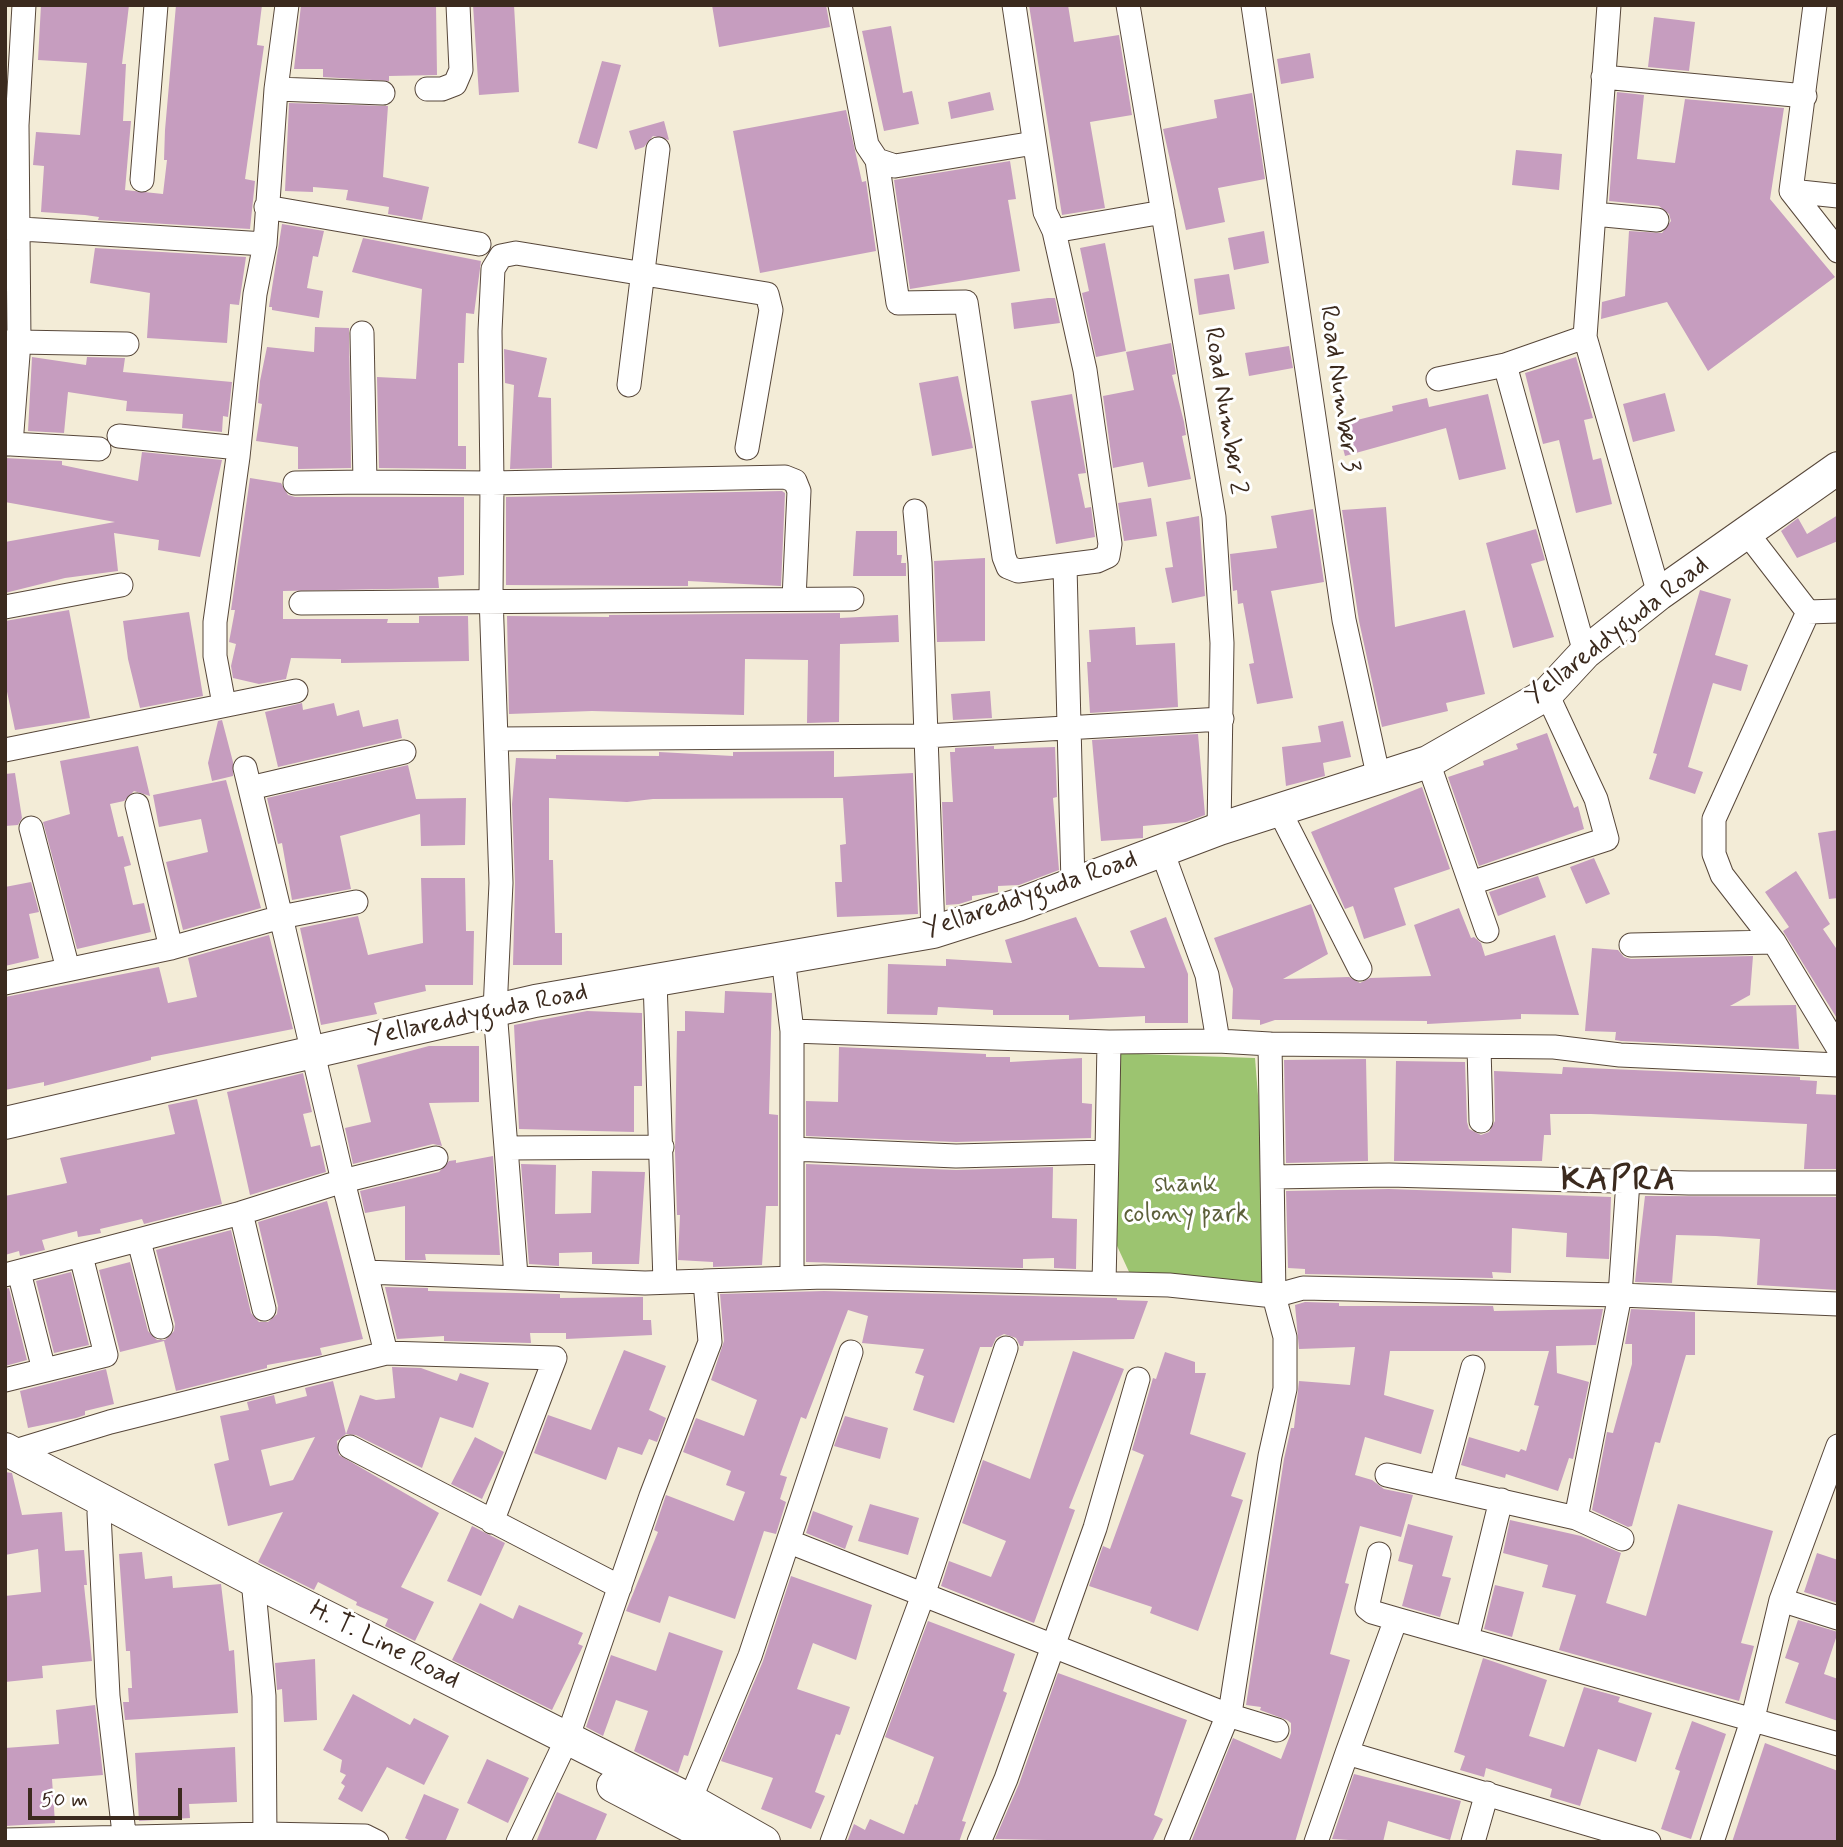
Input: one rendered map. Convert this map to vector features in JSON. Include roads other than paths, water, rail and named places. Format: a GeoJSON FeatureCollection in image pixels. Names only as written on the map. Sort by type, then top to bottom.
{"type":"FeatureCollection","features":[{"type":"Feature","properties":{"kind":"street"},"geometry":{"type":"LineString","coordinates":[[23,5],[11,125],[12,342],[8,444],[99,449]]}},
{"type":"Feature","properties":{"kind":"street"},"geometry":{"type":"LineString","coordinates":[[142,180],[156,5]]}},
{"type":"Feature","properties":{"kind":"street"},"geometry":{"type":"LineString","coordinates":[[224,704],[215,656],[215,622],[239,448],[255,294],[265,244],[275,89],[287,5]]}},
{"type":"Feature","properties":{"kind":"street"},"geometry":{"type":"LineString","coordinates":[[427,89],[455,85],[461,70],[458,5]]}},
{"type":"Feature","properties":{"kind":"street"},"geometry":{"type":"LineString","coordinates":[[845,6],[867,145],[877,160],[898,303],[966,302],[1008,567],[1018,571],[1097,561],[1108,556],[1110,544],[1085,370],[1054,231],[1045,212],[1014,5]]}},
{"type":"Feature","properties":{"kind":"street","name":"Road Number 2"},"geometry":{"type":"LineString","coordinates":[[1128,5],[1214,517],[1222,643],[1219,829]]}},
{"type":"Feature","properties":{"kind":"street","name":"Road Number 3"},"geometry":{"type":"LineString","coordinates":[[1253,5],[1344,620],[1379,779]]}},
{"type":"Feature","properties":{"kind":"street"},"geometry":{"type":"LineString","coordinates":[[1609,5],[1585,337],[1658,594]]}},
{"type":"Feature","properties":{"kind":"street"},"geometry":{"type":"LineString","coordinates":[[1815,5],[1805,96],[1790,191],[1838,251]]}},
{"type":"Feature","properties":{"kind":"street"},"geometry":{"type":"LineString","coordinates":[[1603,76],[1805,96]]}},
{"type":"Feature","properties":{"kind":"street"},"geometry":{"type":"LineString","coordinates":[[275,89],[383,93]]}},
{"type":"Feature","properties":{"kind":"street"},"geometry":{"type":"LineString","coordinates":[[877,160],[895,166],[1034,143]]}},
{"type":"Feature","properties":{"kind":"street"},"geometry":{"type":"LineString","coordinates":[[629,386],[658,149]]}},
{"type":"Feature","properties":{"kind":"street"},"geometry":{"type":"LineString","coordinates":[[1790,191],[1838,196]]}},
{"type":"Feature","properties":{"kind":"street"},"geometry":{"type":"LineString","coordinates":[[266,207],[479,244]]}},
{"type":"Feature","properties":{"kind":"street"},"geometry":{"type":"LineString","coordinates":[[1054,231],[1163,212]]}},
{"type":"Feature","properties":{"kind":"street"},"geometry":{"type":"LineString","coordinates":[[1594,214],[1657,220]]}},
{"type":"Feature","properties":{"kind":"street"},"geometry":{"type":"LineString","coordinates":[[11,228],[265,244]]}},
{"type":"Feature","properties":{"kind":"street"},"geometry":{"type":"LineString","coordinates":[[516,1276],[495,1010],[501,883],[491,603],[490,331],[494,269],[501,256],[516,253],[642,276],[766,294],[771,300],[747,448]]}},
{"type":"Feature","properties":{"kind":"street"},"geometry":{"type":"LineString","coordinates":[[362,333],[365,482]]}},
{"type":"Feature","properties":{"kind":"street"},"geometry":{"type":"LineString","coordinates":[[1438,379],[1505,365],[1585,337]]}},
{"type":"Feature","properties":{"kind":"street"},"geometry":{"type":"LineString","coordinates":[[12,342],[127,344]]}},
{"type":"Feature","properties":{"kind":"street"},"geometry":{"type":"LineString","coordinates":[[1505,365],[1586,653]]}},
{"type":"Feature","properties":{"kind":"street"},"geometry":{"type":"LineString","coordinates":[[119,436],[239,448]]}},
{"type":"Feature","properties":{"kind":"street","name":"Yellareddyguda Road"},"geometry":{"type":"LineString","coordinates":[[5,1123],[495,1010],[933,932],[1073,884],[1219,829],[1428,762],[1547,694],[1586,653],[1658,594],[1838,468]]}},
{"type":"Feature","properties":{"kind":"street"},"geometry":{"type":"LineString","coordinates":[[295,483],[492,483],[785,477],[795,481],[799,491],[794,599]]}},
{"type":"Feature","properties":{"kind":"street"},"geometry":{"type":"LineString","coordinates":[[915,511],[920,563],[933,932]]}},
{"type":"Feature","properties":{"kind":"street"},"geometry":{"type":"LineString","coordinates":[[1747,533],[1808,612]]}},
{"type":"Feature","properties":{"kind":"street"},"geometry":{"type":"LineString","coordinates":[[1065,566],[1073,884]]}},
{"type":"Feature","properties":{"kind":"street"},"geometry":{"type":"LineString","coordinates":[[5,607],[121,585]]}},
{"type":"Feature","properties":{"kind":"street"},"geometry":{"type":"LineString","coordinates":[[301,603],[852,599]]}},
{"type":"Feature","properties":{"kind":"street"},"geometry":{"type":"LineString","coordinates":[[1808,612],[1838,611]]}},
{"type":"Feature","properties":{"kind":"street"},"geometry":{"type":"LineString","coordinates":[[1808,612],[1714,819],[1714,854],[1722,875],[1774,942],[1838,1048]]}},
{"type":"Feature","properties":{"kind":"street"},"geometry":{"type":"LineString","coordinates":[[7,743],[296,691]]}},
{"type":"Feature","properties":{"kind":"street"},"geometry":{"type":"LineString","coordinates":[[1471,883],[1607,839],[1596,799],[1547,694]]}},
{"type":"Feature","properties":{"kind":"street"},"geometry":{"type":"LineString","coordinates":[[497,738],[926,736],[1222,719]]}},
{"type":"Feature","properties":{"kind":"street"},"geometry":{"type":"LineString","coordinates":[[386,1353],[248,778],[404,752]]}},
{"type":"Feature","properties":{"kind":"street"},"geometry":{"type":"LineString","coordinates":[[1428,762],[1487,931]]}},
{"type":"Feature","properties":{"kind":"street"},"geometry":{"type":"LineString","coordinates":[[137,805],[170,948]]}},
{"type":"Feature","properties":{"kind":"street"},"geometry":{"type":"LineString","coordinates":[[1279,810],[1360,969]]}},
{"type":"Feature","properties":{"kind":"street"},"geometry":{"type":"LineString","coordinates":[[31,828],[68,970]]}},
{"type":"Feature","properties":{"kind":"street"},"geometry":{"type":"LineString","coordinates":[[1162,851],[1207,975],[1218,1041]]}},
{"type":"Feature","properties":{"kind":"street"},"geometry":{"type":"LineString","coordinates":[[5,983],[170,948],[281,918],[356,902]]}},
{"type":"Feature","properties":{"kind":"street"},"geometry":{"type":"LineString","coordinates":[[1631,945],[1774,942]]}},
{"type":"Feature","properties":{"kind":"street"},"geometry":{"type":"LineString","coordinates":[[783,958],[792,1031],[792,1278]]}},
{"type":"Feature","properties":{"kind":"street"},"geometry":{"type":"LineString","coordinates":[[655,980],[665,1282]]}},
{"type":"Feature","properties":{"kind":"street"},"geometry":{"type":"LineString","coordinates":[[792,1031],[1110,1042],[1218,1041],[1554,1047],[1620,1055],[1838,1065]]}},
{"type":"Feature","properties":{"kind":"street"},"geometry":{"type":"LineString","coordinates":[[1104,1283],[1110,1042]]}},
{"type":"Feature","properties":{"kind":"street"},"geometry":{"type":"LineString","coordinates":[[1176,1842],[1228,1715],[1270,1456],[1285,1389],[1285,1337],[1274,1296],[1270,1044]]}},
{"type":"Feature","properties":{"kind":"street"},"geometry":{"type":"LineString","coordinates":[[1479,1046],[1481,1121]]}},
{"type":"Feature","properties":{"kind":"street"},"geometry":{"type":"LineString","coordinates":[[506,1149],[662,1147]]}},
{"type":"Feature","properties":{"kind":"street"},"geometry":{"type":"LineString","coordinates":[[792,1149],[956,1156],[1107,1152]]}},
{"type":"Feature","properties":{"kind":"street"},"geometry":{"type":"LineString","coordinates":[[44,1370],[12,1274],[241,1213],[343,1181],[436,1158]]}},
{"type":"Feature","properties":{"kind":"street"},"geometry":{"type":"LineString","coordinates":[[1273,1177],[1389,1175],[1838,1183]]}},
{"type":"Feature","properties":{"kind":"street"},"geometry":{"type":"LineString","coordinates":[[1576,1518],[1620,1295],[1628,1181]]}},
{"type":"Feature","properties":{"kind":"street"},"geometry":{"type":"LineString","coordinates":[[241,1213],[264,1309]]}},
{"type":"Feature","properties":{"kind":"street"},"geometry":{"type":"LineString","coordinates":[[139,1241],[161,1327]]}},
{"type":"Feature","properties":{"kind":"street"},"geometry":{"type":"LineString","coordinates":[[5,1380],[106,1355],[81,1256]]}},
{"type":"Feature","properties":{"kind":"street"},"geometry":{"type":"LineString","coordinates":[[366,1272],[665,1282],[792,1278],[1104,1283],[1169,1285],[1274,1296],[1303,1288],[1620,1295],[1838,1304]]}},
{"type":"Feature","properties":{"kind":"street"},"geometry":{"type":"LineString","coordinates":[[518,1842],[562,1748],[651,1496],[710,1342],[705,1281]]}},
{"type":"Feature","properties":{"kind":"street"},"geometry":{"type":"LineString","coordinates":[[832,1842],[923,1595],[1006,1349]]}},
{"type":"Feature","properties":{"kind":"street"},"geometry":{"type":"LineString","coordinates":[[682,1821],[750,1656],[851,1352]]}},
{"type":"Feature","properties":{"kind":"street"},"geometry":{"type":"LineString","coordinates":[[7,1455],[110,1422],[386,1353],[555,1357],[492,1522]]}},
{"type":"Feature","properties":{"kind":"street"},"geometry":{"type":"LineString","coordinates":[[1441,1486],[1473,1367]]}},
{"type":"Feature","properties":{"kind":"street"},"geometry":{"type":"LineString","coordinates":[[979,1842],[1006,1779],[1095,1528],[1138,1379]]}},
{"type":"Feature","properties":{"kind":"street"},"geometry":{"type":"LineString","coordinates":[[1712,1842],[1753,1718],[1781,1600],[1830,1489],[1838,1446]]}},
{"type":"Feature","properties":{"kind":"street"},"geometry":{"type":"LineString","coordinates":[[350,1447],[620,1587]]}},
{"type":"Feature","properties":{"kind":"street","name":"H. T. Line Road"},"geometry":{"type":"LineString","coordinates":[[7,1455],[254,1589],[562,1748],[720,1842]]}},
{"type":"Feature","properties":{"kind":"street"},"geometry":{"type":"LineString","coordinates":[[1387,1475],[1576,1518],[1622,1539]]}},
{"type":"Feature","properties":{"kind":"street"},"geometry":{"type":"LineString","coordinates":[[1467,1639],[1501,1500]]}},
{"type":"Feature","properties":{"kind":"street"},"geometry":{"type":"LineString","coordinates":[[103,1507],[108,1696],[125,1839]]}},
{"type":"Feature","properties":{"kind":"street"},"geometry":{"type":"LineString","coordinates":[[790,1542],[1228,1715],[1277,1730]]}},
{"type":"Feature","properties":{"kind":"street"},"geometry":{"type":"LineString","coordinates":[[1378,1554],[1367,1608],[1372,1612],[1838,1744]]}},
{"type":"Feature","properties":{"kind":"street"},"geometry":{"type":"LineString","coordinates":[[254,1589],[264,1696],[265,1838]]}},
{"type":"Feature","properties":{"kind":"street"},"geometry":{"type":"LineString","coordinates":[[1781,1600],[1838,1618]]}},
{"type":"Feature","properties":{"kind":"street"},"geometry":{"type":"LineString","coordinates":[[1316,1842],[1396,1619]]}},
{"type":"Feature","properties":{"kind":"street"},"geometry":{"type":"LineString","coordinates":[[1347,1753],[1649,1842]]}},
{"type":"Feature","properties":{"kind":"street"},"geometry":{"type":"LineString","coordinates":[[1473,1842],[1487,1793]]}},
{"type":"Feature","properties":{"kind":"street","name":"H. T. Line Road"},"geometry":{"type":"LineString","coordinates":[[682,1821],[764,1842]]}},
{"type":"Feature","properties":{"kind":"street"},"geometry":{"type":"LineString","coordinates":[[5,1840],[366,1836],[377,1842]]}},
{"type":"Feature","properties":{"kind":"district","name":"KAPRA"},"geometry":{"type":"Point","coordinates":[1619,1182]}},
{"type":"Feature","properties":{"kind":"park label","name":"shank colony park"},"geometry":{"type":"Point","coordinates":[1186,1201]}}]}
